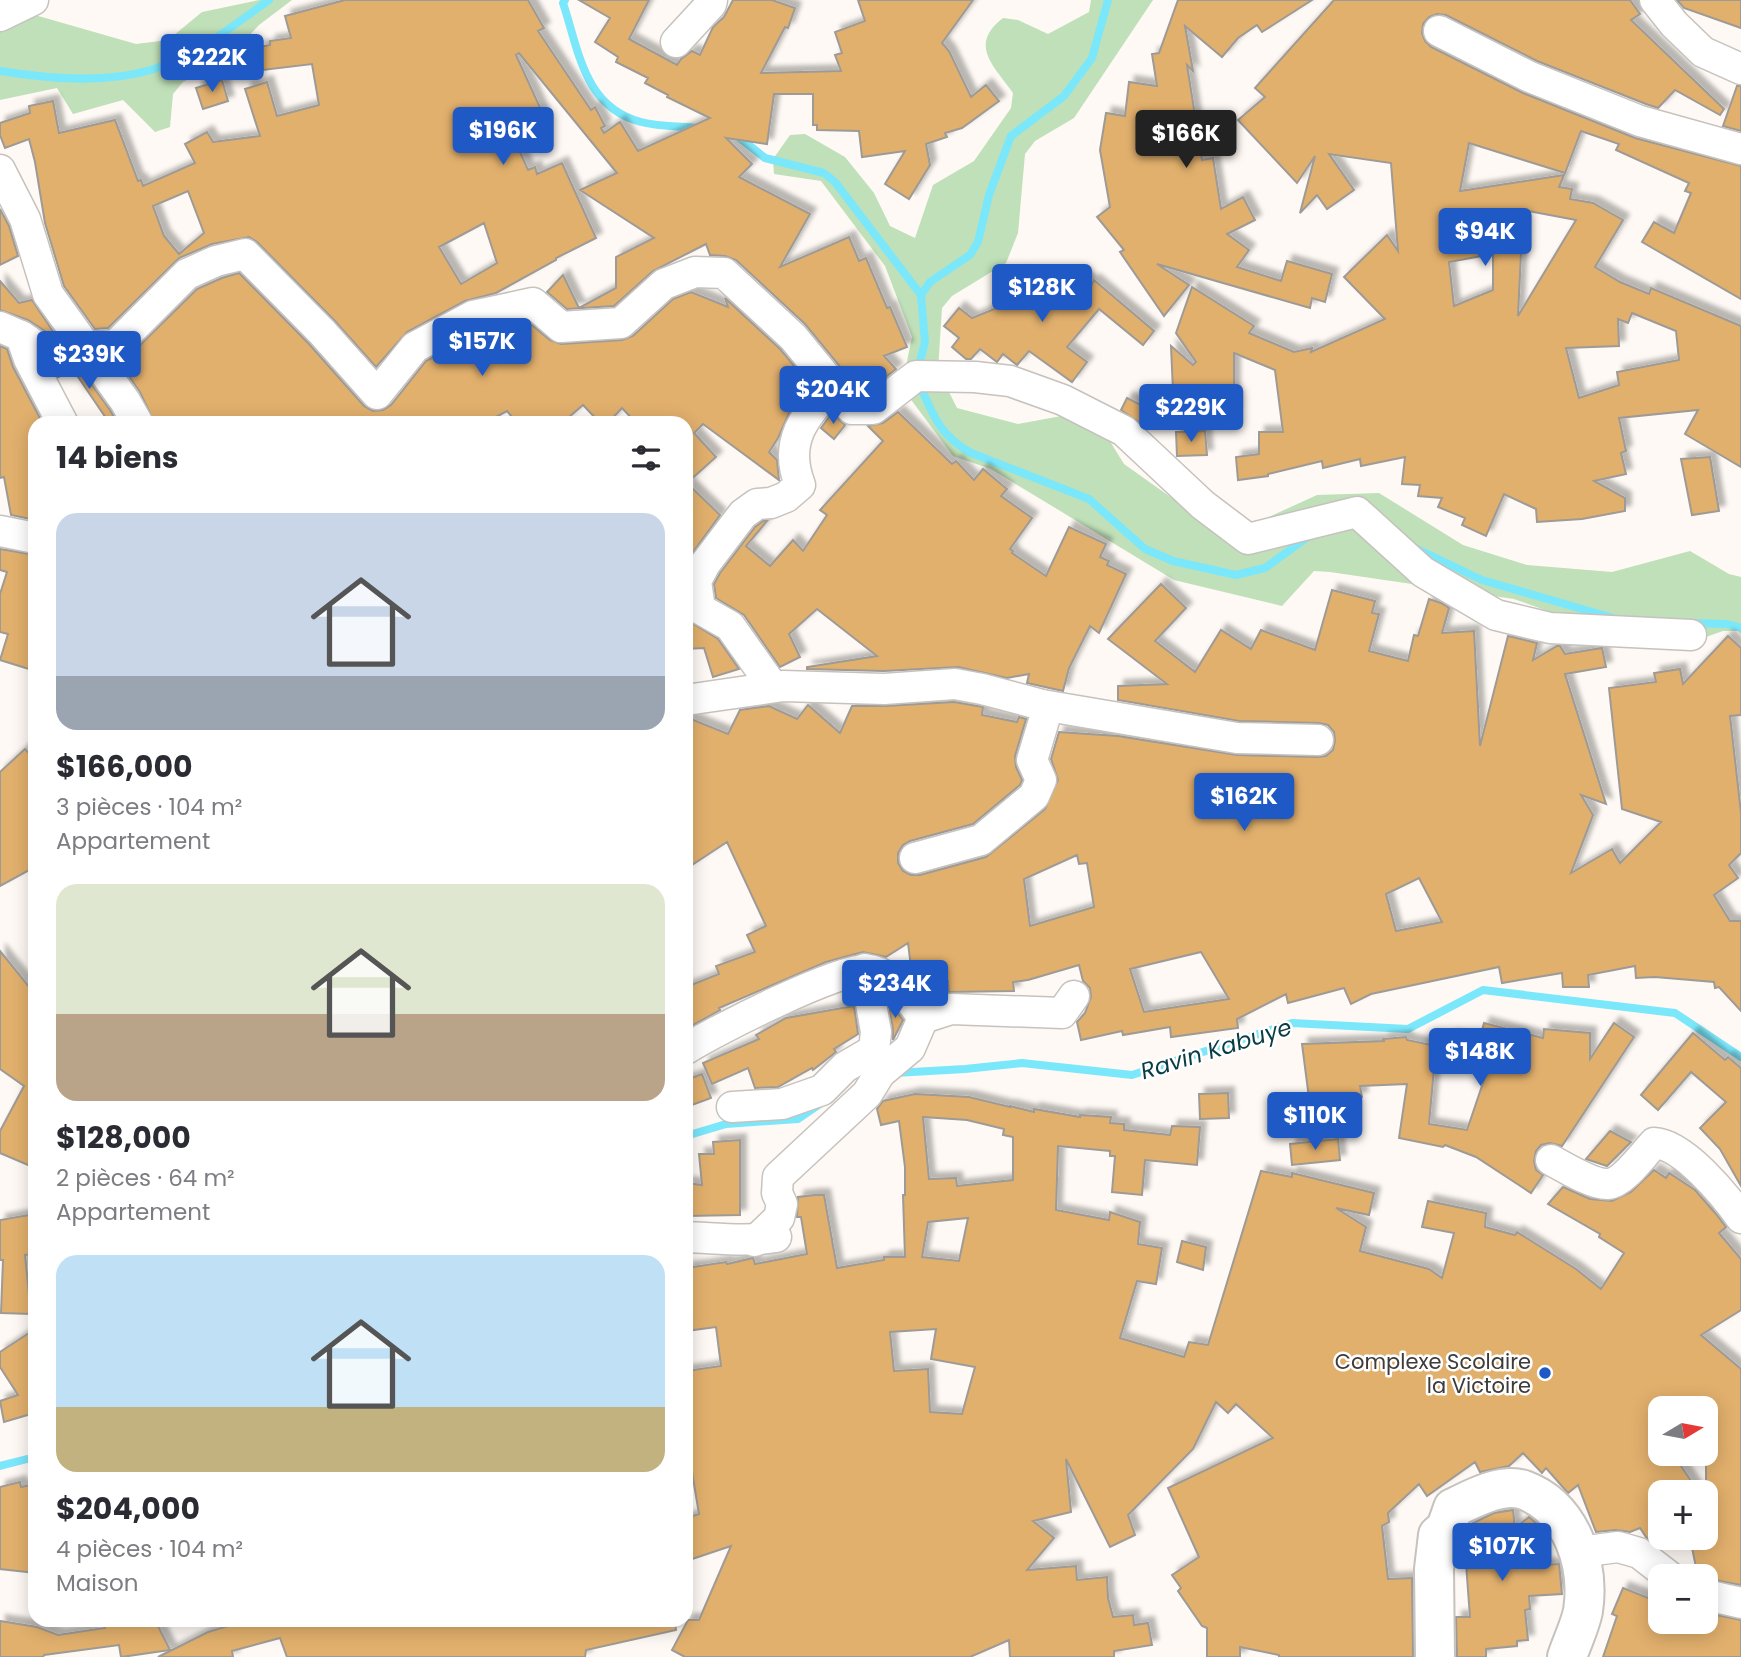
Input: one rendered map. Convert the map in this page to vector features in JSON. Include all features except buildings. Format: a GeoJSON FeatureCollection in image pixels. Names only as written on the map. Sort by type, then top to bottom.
{"type":"FeatureCollection","features":[{"type":"Feature","properties":{"kind":"highway"},"geometry":{"type":"LineString","coordinates":[[1435,1657],[1434,1569],[1438,1535],[1446,1528],[1453,1508],[1489,1491],[1523,1489],[1551,1506],[1570,1529],[1583,1564],[1583,1611],[1567,1657]]}},
{"type":"Feature","properties":{"kind":"street"},"geometry":{"type":"LineString","coordinates":[[0,16],[33,0]]}},
{"type":"Feature","properties":{"kind":"street"},"geometry":{"type":"LineString","coordinates":[[676,42],[712,0]]}},
{"type":"Feature","properties":{"kind":"street"},"geometry":{"type":"LineString","coordinates":[[1655,0],[1674,24],[1703,52],[1741,69]]}},
{"type":"Feature","properties":{"kind":"street"},"geometry":{"type":"LineString","coordinates":[[1439,31],[1530,76],[1640,121],[1741,149]]}},
{"type":"Feature","properties":{"kind":"street"},"geometry":{"type":"LineString","coordinates":[[0,170],[24,219],[48,294],[133,416]]}},
{"type":"Feature","properties":{"kind":"street"},"geometry":{"type":"LineString","coordinates":[[10,331],[43,351],[116,345],[187,274],[216,261],[246,254],[323,332],[377,394],[415,348],[473,316],[533,303],[561,327],[621,323],[664,284],[695,272],[724,273],[793,337],[852,409],[873,409],[916,376],[975,377],[1010,382],[1063,400],[1124,431],[1203,505],[1248,539],[1357,512],[1423,572],[1496,615],[1550,628],[1691,635]]}},
{"type":"Feature","properties":{"kind":"street"},"geometry":{"type":"LineString","coordinates":[[10,331],[29,359],[59,416]]}},
{"type":"Feature","properties":{"kind":"street"},"geometry":{"type":"LineString","coordinates":[[773,687],[730,626],[700,609],[696,581],[705,564],[743,514],[757,504],[771,503],[786,497],[800,485],[792,466],[793,446],[811,409],[833,386]]}},
{"type":"Feature","properties":{"kind":"street"},"geometry":{"type":"LineString","coordinates":[[0,531],[28,537]]}},
{"type":"Feature","properties":{"kind":"street"},"geometry":{"type":"LineString","coordinates":[[693,699],[773,687],[884,689],[955,684],[1042,705],[1237,738],[1318,740]]}},
{"type":"Feature","properties":{"kind":"street"},"geometry":{"type":"LineString","coordinates":[[915,858],[981,840],[1034,796],[1041,780],[1032,760],[1045,717],[1042,705]]}},
{"type":"Feature","properties":{"kind":"street"},"geometry":{"type":"LineString","coordinates":[[732,1107],[782,1104],[822,1090],[845,1067],[874,1050],[876,1032],[866,969]]}},
{"type":"Feature","properties":{"kind":"street"},"geometry":{"type":"LineString","coordinates":[[693,1045],[785,999],[831,979],[866,969],[894,982],[923,1018]]}},
{"type":"Feature","properties":{"kind":"street"},"geometry":{"type":"LineString","coordinates":[[755,1241],[779,1218],[782,1204],[777,1193],[778,1177],[867,1094],[880,1073],[910,1048],[923,1018],[951,1009],[1062,1013],[1073,996]]}},
{"type":"Feature","properties":{"kind":"street"},"geometry":{"type":"LineString","coordinates":[[1551,1160],[1609,1184],[1617,1182],[1632,1169],[1654,1143],[1663,1143],[1701,1172],[1741,1217]]}},
{"type":"Feature","properties":{"kind":"street"},"geometry":{"type":"LineString","coordinates":[[693,1237],[755,1241],[786,1235]]}},
{"type":"Feature","properties":{"kind":"street"},"geometry":{"type":"LineString","coordinates":[[1578,1552],[1618,1547],[1639,1553],[1653,1564]]}},
{"type":"Feature","properties":{"kind":"street"},"geometry":{"type":"LineString","coordinates":[[1718,1598],[1741,1603]]}},
{"type":"Feature","properties":{"kind":"green space"},"geometry":{"type":"Polygon","coordinates":[[[259,0],[292,0],[259,25],[227,59],[183,82],[173,94],[170,127],[155,132],[123,100],[73,114],[57,88],[0,100],[0,5],[136,44],[168,40],[202,12],[259,0]]]}},
{"type":"Feature","properties":{"kind":"green space"},"geometry":{"type":"Polygon","coordinates":[[[1091,0],[1153,0],[1074,118],[1035,141],[1025,154],[1018,233],[1006,263],[952,296],[942,308],[938,370],[957,408],[1018,424],[1067,415],[1098,422],[1124,464],[1217,530],[1260,521],[1317,495],[1379,493],[1463,545],[1527,565],[1612,572],[1690,551],[1729,574],[1741,577],[1741,634],[1738,631],[1723,631],[1680,646],[1647,647],[1514,599],[1314,571],[1282,606],[1174,580],[991,469],[953,456],[909,397],[906,366],[912,337],[885,266],[821,181],[774,174],[773,159],[790,135],[805,134],[845,157],[874,193],[890,226],[915,238],[933,185],[974,161],[1011,108],[1013,93],[992,65],[988,55],[987,37],[993,28],[1003,18],[1018,20],[1048,34],[1089,12],[1091,0]]]}},
{"type":"Feature","properties":{"kind":"waterway"},"geometry":{"type":"LineString","coordinates":[[0,71],[77,79],[136,74],[170,63],[200,48],[269,0]]}},
{"type":"Feature","properties":{"kind":"waterway"},"geometry":{"type":"LineString","coordinates":[[565,0],[563,3],[580,58],[595,90],[607,104],[622,115],[641,122],[701,128]]}},
{"type":"Feature","properties":{"kind":"waterway"},"geometry":{"type":"LineString","coordinates":[[918,369],[925,342],[921,295],[930,282],[970,255],[978,242],[989,195],[1011,136],[1064,96],[1092,58],[1108,0]]}},
{"type":"Feature","properties":{"kind":"waterway"},"geometry":{"type":"LineString","coordinates":[[736,135],[765,158],[824,173],[835,182],[921,295]]}},
{"type":"Feature","properties":{"kind":"waterway"},"geometry":{"type":"LineString","coordinates":[[918,381],[932,413],[958,445],[969,452],[1089,499],[1145,549],[1173,561],[1236,575],[1265,568],[1309,536]]}},
{"type":"Feature","properties":{"kind":"waterway"},"geometry":{"type":"LineString","coordinates":[[1415,548],[1482,580],[1613,618]]}},
{"type":"Feature","properties":{"kind":"waterway"},"geometry":{"type":"LineString","coordinates":[[1692,623],[1727,624],[1741,628]]}},
{"type":"Feature","properties":{"kind":"waterway","name":"Ravin Kabuye"},"geometry":{"type":"LineString","coordinates":[[895,1073],[1022,1063],[1132,1075],[1292,1023],[1408,1029],[1483,990],[1675,1013],[1741,1057]]}},
{"type":"Feature","properties":{"kind":"waterway","name":"Ravin Kabuye"},"geometry":{"type":"LineString","coordinates":[[693,1134],[726,1124],[798,1119],[820,1104]]}},
{"type":"Feature","properties":{"kind":"waterway","name":"Ravin Kabuye"},"geometry":{"type":"LineString","coordinates":[[0,1466],[28,1459]]}},
{"type":"Feature","properties":{"kind":"place","name":"Complexe Scolaire la Victoire"},"geometry":{"type":"Point","coordinates":[1545,1373]}}]}
